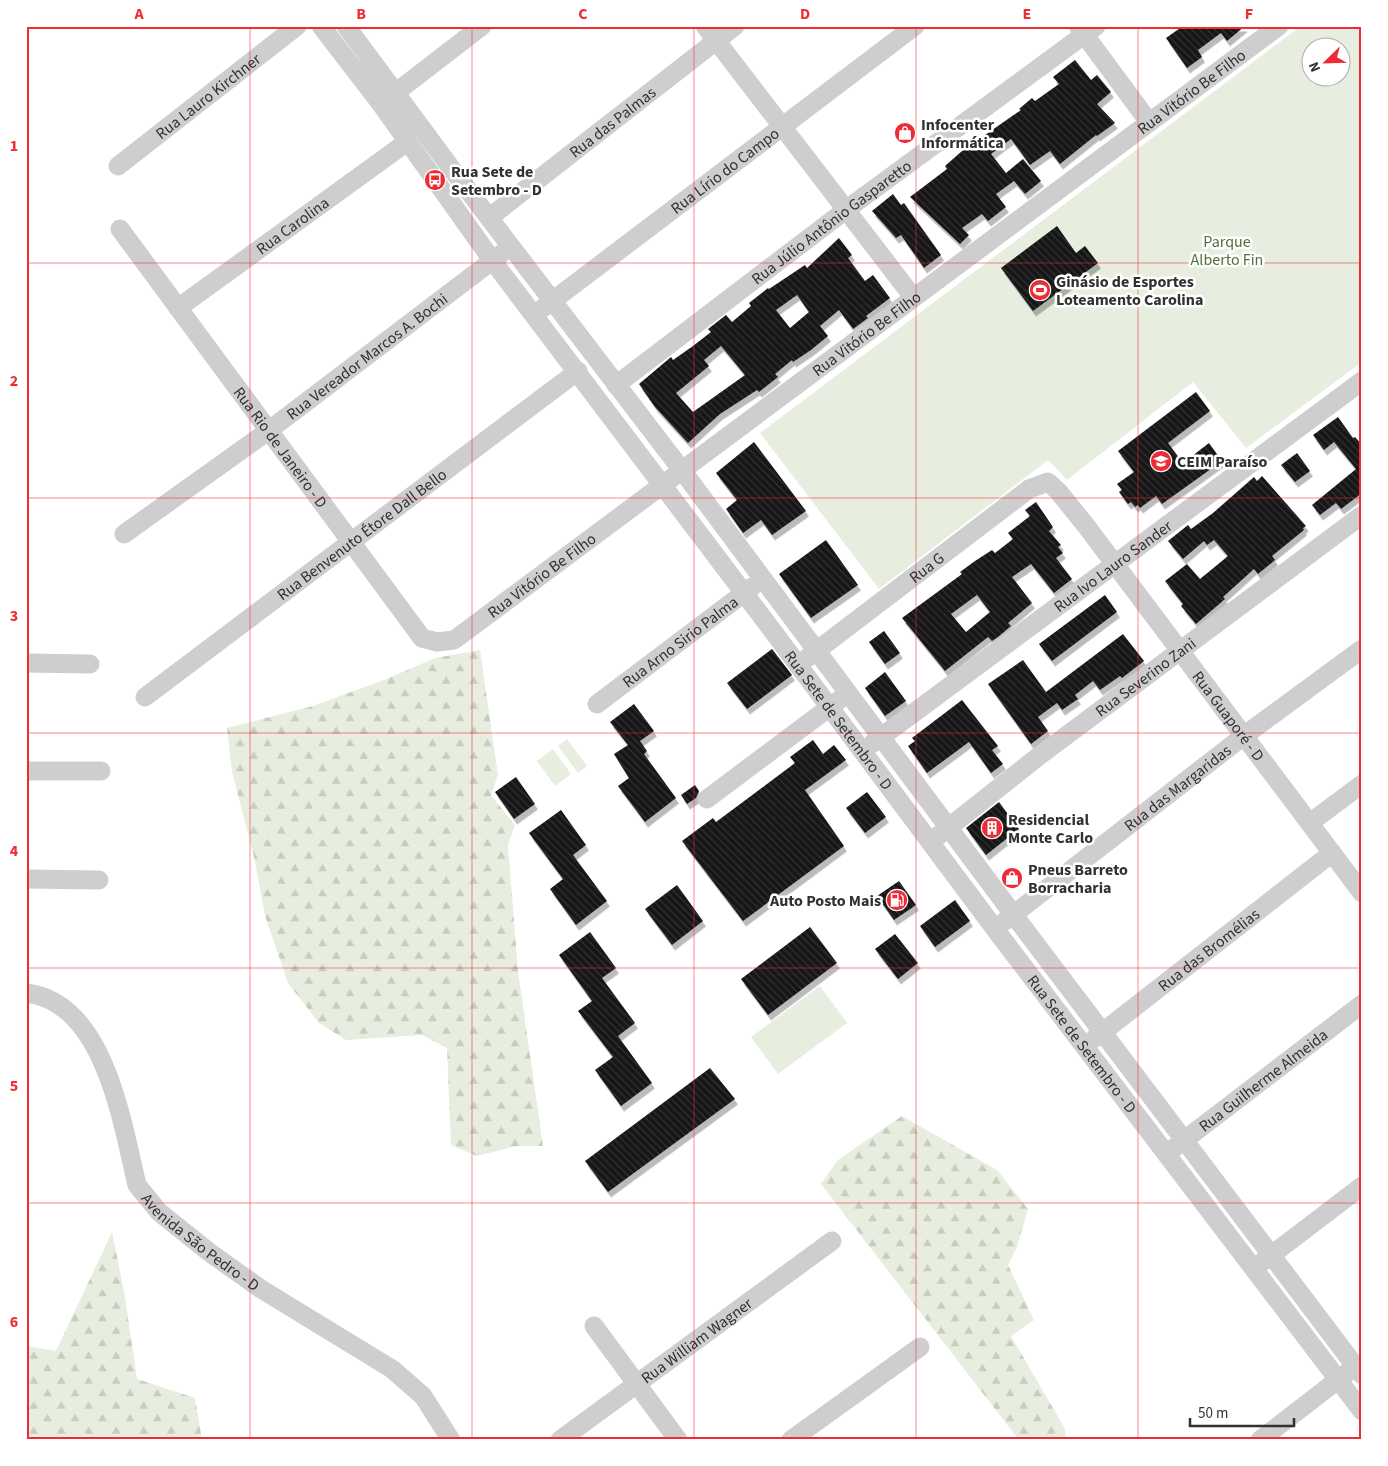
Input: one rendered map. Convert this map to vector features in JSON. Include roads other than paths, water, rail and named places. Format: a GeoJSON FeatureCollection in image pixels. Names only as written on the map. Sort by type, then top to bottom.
{"type":"FeatureCollection","features":[{"type":"Feature","properties":{"kind":"street","name":"Rua Lauro Kirchner"},"geometry":{"type":"LineString","coordinates":[[118,166],[296,26]]}},
{"type":"Feature","properties":{"kind":"street","name":"Rua Sete de Setembro - D"},"geometry":{"type":"LineString","coordinates":[[321,26],[451,168],[513,246],[1013,914],[1185,1140],[1270,1256],[1360,1368]]}},
{"type":"Feature","properties":{"kind":"street","name":"Rua Sete de Setembro - D"},"geometry":{"type":"LineString","coordinates":[[346,26],[388,98],[407,142],[492,260],[1252,1270],[1362,1411]]}},
{"type":"Feature","properties":{"kind":"street"},"geometry":{"type":"LineString","coordinates":[[388,98],[482,26]]}},
{"type":"Feature","properties":{"kind":"street","name":"Rua das Palmas"},"geometry":{"type":"LineString","coordinates":[[490,217],[710,34],[735,26]]}},
{"type":"Feature","properties":{"kind":"street","name":"Rua Lírio do Campo"},"geometry":{"type":"LineString","coordinates":[[534,315],[915,26]]}},
{"type":"Feature","properties":{"kind":"street","name":"Rua Vitório Be Filho"},"geometry":{"type":"LineString","coordinates":[[454,640],[681,469],[1279,26]]}},
{"type":"Feature","properties":{"kind":"street"},"geometry":{"type":"LineString","coordinates":[[1086,29],[1149,122]]}},
{"type":"Feature","properties":{"kind":"street","name":"Rua Júlio Antônio Gasparetto"},"geometry":{"type":"LineString","coordinates":[[616,384],[1086,29]]}},
{"type":"Feature","properties":{"kind":"street"},"geometry":{"type":"LineString","coordinates":[[710,34],[847,209],[913,297]]}},
{"type":"Feature","properties":{"kind":"street","name":"Rua Carolina"},"geometry":{"type":"LineString","coordinates":[[178,308],[407,142]]}},
{"type":"Feature","properties":{"kind":"street"},"geometry":{"type":"LineString","coordinates":[[435,180],[451,168]]}},
{"type":"Feature","properties":{"kind":"street","name":"Rua Rio de Janeiro - D"},"geometry":{"type":"LineString","coordinates":[[120,230],[422,638],[437,642],[454,640]]}},
{"type":"Feature","properties":{"kind":"street","name":"Rua Vereador Marcos A. Bochi"},"geometry":{"type":"LineString","coordinates":[[124,534],[268,430],[513,246]]}},
{"type":"Feature","properties":{"kind":"street","name":"Rua Benvenuto Étore Dall Bello"},"geometry":{"type":"LineString","coordinates":[[145,697],[578,372]]}},
{"type":"Feature","properties":{"kind":"street","name":"Rua Ivo Lauro Sander"},"geometry":{"type":"LineString","coordinates":[[862,752],[1114,563],[1360,386]]}},
{"type":"Feature","properties":{"kind":"street","name":"Rua G"},"geometry":{"type":"LineString","coordinates":[[798,665],[1029,489],[1048,482],[1058,491]]}},
{"type":"Feature","properties":{"kind":"street","name":"Rua Guaporé - D"},"geometry":{"type":"LineString","coordinates":[[1058,491],[1311,822],[1362,893]]}},
{"type":"Feature","properties":{"kind":"street","name":"Rua Severino Zani"},"geometry":{"type":"LineString","coordinates":[[931,842],[1039,756],[1182,652],[1362,515]]}},
{"type":"Feature","properties":{"kind":"street"},"geometry":{"type":"LineString","coordinates":[[718,560],[737,544]]}},
{"type":"Feature","properties":{"kind":"street","name":"Rua Arno Sirio Palma"},"geometry":{"type":"LineString","coordinates":[[597,704],[744,594],[762,578]]}},
{"type":"Feature","properties":{"kind":"street","name":"Rua das Margaridas"},"geometry":{"type":"LineString","coordinates":[[995,929],[1245,735],[1362,649]]}},
{"type":"Feature","properties":{"kind":"street"},"geometry":{"type":"LineString","coordinates":[[26,663],[90,664]]}},
{"type":"Feature","properties":{"kind":"street"},"geometry":{"type":"LineString","coordinates":[[707,799],[848,694]]}},
{"type":"Feature","properties":{"kind":"street"},"geometry":{"type":"LineString","coordinates":[[26,771],[101,771]]}},
{"type":"Feature","properties":{"kind":"street"},"geometry":{"type":"LineString","coordinates":[[1311,822],[1362,784]]}},
{"type":"Feature","properties":{"kind":"street","name":"Rua das Bromélias"},"geometry":{"type":"LineString","coordinates":[[1084,1045],[1104,1032],[1332,853]]}},
{"type":"Feature","properties":{"kind":"street"},"geometry":{"type":"LineString","coordinates":[[26,879],[99,880]]}},
{"type":"Feature","properties":{"kind":"street","name":"Avenida São Pedro - D"},"geometry":{"type":"LineString","coordinates":[[26,993],[36,994],[56,1004],[88,1034],[101,1057],[113,1089],[137,1184],[159,1212],[217,1258],[261,1289],[392,1369],[423,1396],[451,1440]]}},
{"type":"Feature","properties":{"kind":"street","name":"Rua Guilherme Almeida"},"geometry":{"type":"LineString","coordinates":[[1166,1155],[1362,1004]]}},
{"type":"Feature","properties":{"kind":"street"},"geometry":{"type":"LineString","coordinates":[[1252,1270],[1362,1186]]}},
{"type":"Feature","properties":{"kind":"street","name":"Rua William Wagner"},"geometry":{"type":"LineString","coordinates":[[560,1440],[832,1241]]}},
{"type":"Feature","properties":{"kind":"street"},"geometry":{"type":"LineString","coordinates":[[594,1326],[678,1440]]}},
{"type":"Feature","properties":{"kind":"street"},"geometry":{"type":"LineString","coordinates":[[791,1440],[920,1347]]}},
{"type":"Feature","properties":{"kind":"street"},"geometry":{"type":"LineString","coordinates":[[1260,1440],[1338,1380],[1360,1368]]}},
{"type":"Feature","properties":{"kind":"place","name":"Infocenter Informática"},"geometry":{"type":"Point","coordinates":[905,133]}},
{"type":"Feature","properties":{"kind":"place","name":"Rua Sete de Setembro - D"},"geometry":{"type":"Point","coordinates":[435,180]}},
{"type":"Feature","properties":{"kind":"place","name":"Ginásio de Esportes Loteamento Carolina"},"geometry":{"type":"Point","coordinates":[1040,290]}},
{"type":"Feature","properties":{"kind":"place","name":"CEIM Paraíso"},"geometry":{"type":"Point","coordinates":[1161,461]}},
{"type":"Feature","properties":{"kind":"place","name":"Residencial Monte Carlo"},"geometry":{"type":"Point","coordinates":[992,828]}},
{"type":"Feature","properties":{"kind":"place","name":"Pneus Barreto Borracharia"},"geometry":{"type":"Point","coordinates":[1012,878]}},
{"type":"Feature","properties":{"kind":"place","name":"Auto Posto Mais"},"geometry":{"type":"Point","coordinates":[897,900]}},
{"type":"Feature","properties":{"kind":"park label","name":"Parque Alberto Fin"},"geometry":{"type":"Point","coordinates":[1227,250]}}]}
